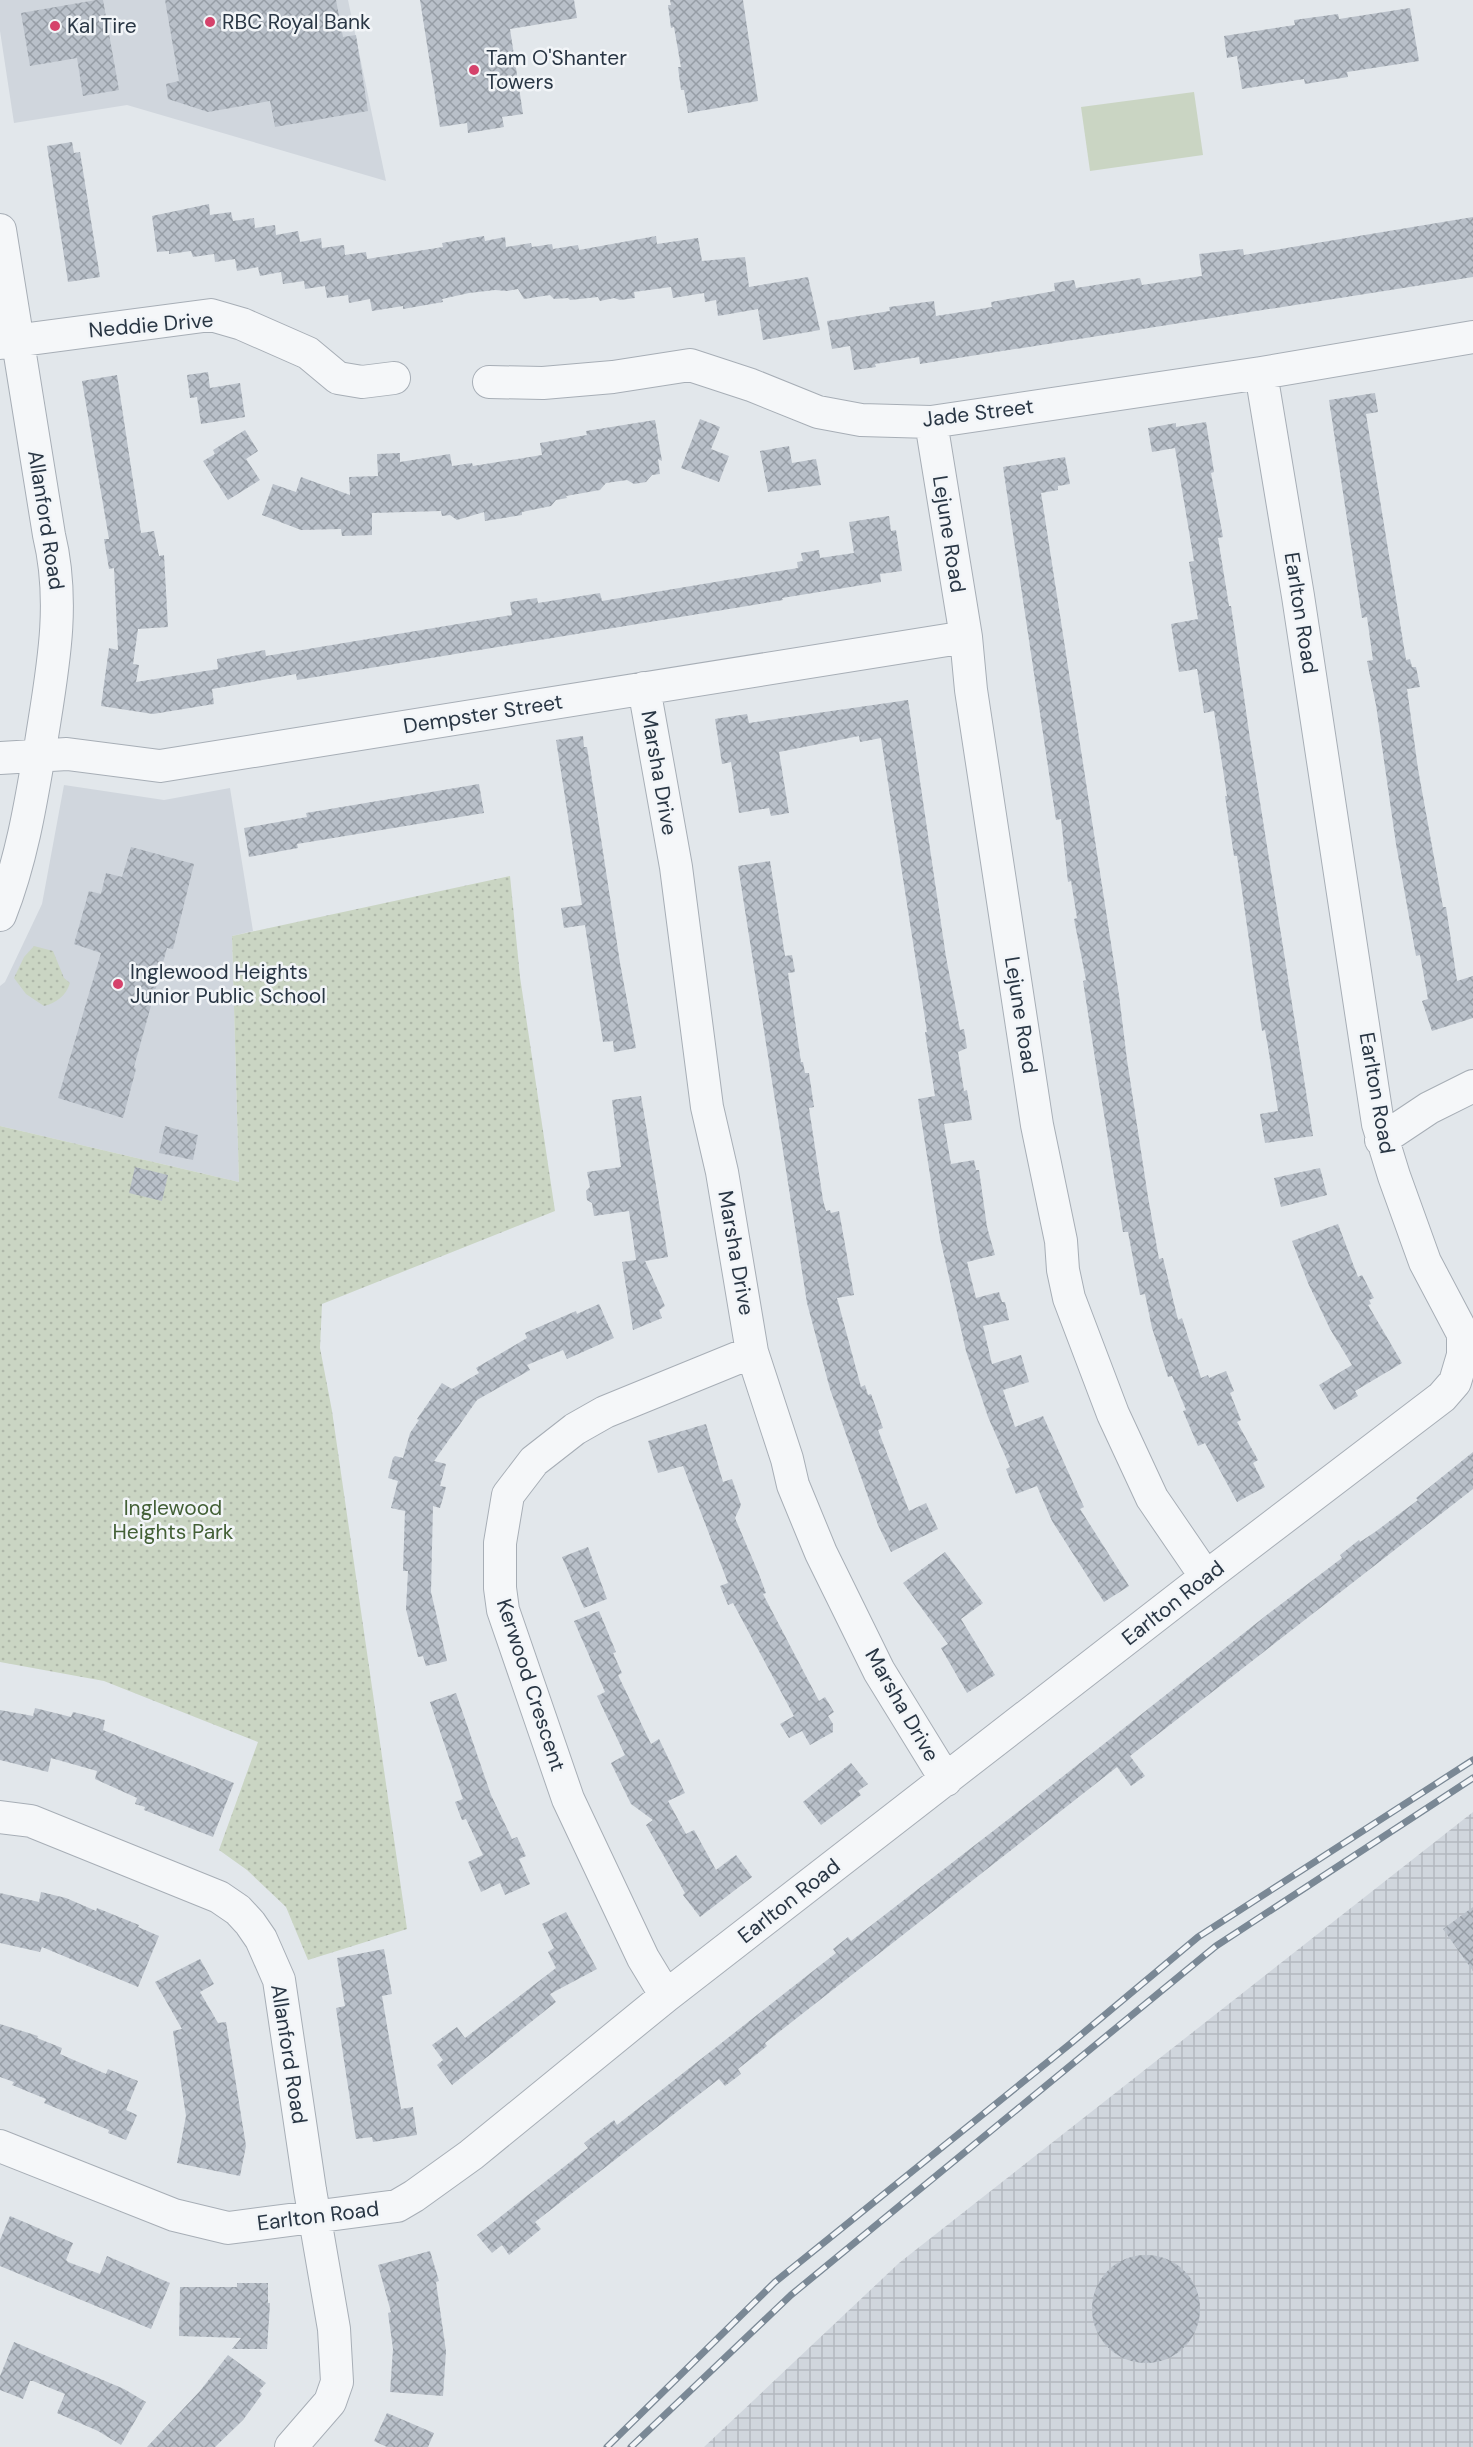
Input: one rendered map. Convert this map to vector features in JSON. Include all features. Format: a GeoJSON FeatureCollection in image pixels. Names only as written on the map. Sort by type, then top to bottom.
{"type":"FeatureCollection","features":[{"type":"Feature","properties":{"kind":"street","name":"Allanford Road"},"geometry":{"type":"LineString","coordinates":[[0,230],[8,341],[56,563],[58,592],[56,651],[27,829],[0,915]]}},
{"type":"Feature","properties":{"kind":"street","name":"Neddie Drive"},"geometry":{"type":"LineString","coordinates":[[8,341],[212,315],[242,324],[308,353],[338,378],[362,382],[394,378]]}},
{"type":"Feature","properties":{"kind":"street","name":"Jade Street"},"geometry":{"type":"LineString","coordinates":[[489,382],[543,383],[613,377],[690,365],[751,385],[818,412],[861,420],[931,422],[1261,373],[1473,337]]}},
{"type":"Feature","properties":{"kind":"street","name":"Earlton Road"},"geometry":{"type":"LineString","coordinates":[[0,2146],[174,2215],[228,2228],[396,2206],[414,2196],[471,2155],[666,1996],[1206,1576],[1442,1397],[1455,1382],[1463,1355],[1463,1334],[1425,1262],[1381,1140],[1298,596],[1261,373]]}},
{"type":"Feature","properties":{"kind":"street","name":"Lejune Road"},"geometry":{"type":"LineString","coordinates":[[931,422],[966,637],[971,690],[1037,1125],[1061,1241],[1063,1270],[1069,1298],[1113,1414],[1152,1498],[1206,1576]]}},
{"type":"Feature","properties":{"kind":"street","name":"Dempster Street"},"geometry":{"type":"LineString","coordinates":[[0,758],[39,757],[67,753],[160,766],[966,637]]}},
{"type":"Feature","properties":{"kind":"street","name":"Marsha Drive"},"geometry":{"type":"LineString","coordinates":[[644,688],[676,867],[707,1107],[722,1172],[752,1352],[787,1459],[793,1485],[821,1553],[879,1671],[946,1780]]}},
{"type":"Feature","properties":{"kind":"street"},"geometry":{"type":"LineString","coordinates":[[1381,1140],[1429,1108],[1473,1086]]}},
{"type":"Feature","properties":{"kind":"street","name":"Kerwood Crescent"},"geometry":{"type":"LineString","coordinates":[[666,1996],[643,1958],[568,1799],[503,1610],[500,1588],[500,1543],[508,1495],[534,1461],[551,1446],[575,1429],[605,1413],[752,1352]]}},
{"type":"Feature","properties":{"kind":"street","name":"Allanford Road"},"geometry":{"type":"LineString","coordinates":[[0,1817],[31,1821],[219,1897],[238,1910],[261,1939],[279,1980],[310,2190],[334,2329],[337,2382],[325,2408],[291,2447]]}},
{"type":"Feature","properties":{"kind":"shaded area"},"geometry":{"type":"Polygon","coordinates":[[[0,0],[348,0],[386,181],[127,105],[14,123],[0,31],[0,0]]]}},
{"type":"Feature","properties":{"kind":"shaded area","name":"Inglewood Heights Junior Public School"},"geometry":{"type":"Polygon","coordinates":[[[64,785],[164,800],[230,788],[253,931],[232,936],[239,1182],[0,1126],[0,986],[5,982],[42,904],[64,785]]]}},
{"type":"Feature","properties":{"kind":"shaded area"},"geometry":{"type":"Polygon","coordinates":[[[1473,1812],[1473,2447],[704,2447],[899,2263],[1473,1812]]]}},
{"type":"Feature","properties":{"kind":"green space"},"geometry":{"type":"Polygon","coordinates":[[[1194,92],[1203,155],[1090,171],[1081,107],[1194,92]]]}},
{"type":"Feature","properties":{"kind":"green space","name":"Inglewood Heights Park"},"geometry":{"type":"Polygon","coordinates":[[[510,876],[520,977],[555,1211],[322,1304],[320,1348],[332,1411],[407,1929],[308,1960],[286,1907],[247,1870],[219,1850],[258,1742],[104,1681],[0,1662],[0,1126],[239,1182],[232,936],[510,876]]]}},
{"type":"Feature","properties":{"kind":"green space"},"geometry":{"type":"Polygon","coordinates":[[[34,946],[53,951],[64,978],[70,983],[60,998],[44,1006],[26,994],[14,978],[24,957],[34,946]]]}},
{"type":"Feature","properties":{"kind":"building"},"geometry":{"type":"Polygon","coordinates":[[[103,0],[119,90],[83,96],[77,58],[30,66],[21,13],[103,0]]]}},
{"type":"Feature","properties":{"kind":"building"},"geometry":{"type":"Polygon","coordinates":[[[165,0],[336,0],[343,37],[356,35],[368,111],[275,127],[270,101],[208,112],[168,99],[166,84],[179,81],[165,0]]]}},
{"type":"Feature","properties":{"kind":"building","name":"Tam O'Shanter Towers"},"geometry":{"type":"Polygon","coordinates":[[[420,0],[574,0],[577,18],[510,29],[523,114],[502,117],[504,127],[468,133],[467,123],[440,127],[420,0]]]}},
{"type":"Feature","properties":{"kind":"building"},"geometry":{"type":"Polygon","coordinates":[[[670,0],[743,0],[758,101],[688,113],[684,90],[681,90],[678,67],[681,67],[674,27],[671,28],[668,5],[671,5],[670,0]]]}},
{"type":"Feature","properties":{"kind":"building"},"geometry":{"type":"Polygon","coordinates":[[[1410,8],[1419,61],[1347,72],[1348,77],[1305,84],[1304,79],[1242,89],[1237,56],[1227,58],[1224,36],[1295,25],[1294,20],[1338,14],[1339,19],[1410,8]]]}},
{"type":"Feature","properties":{"kind":"building"},"geometry":{"type":"Polygon","coordinates":[[[72,142],[74,153],[80,152],[100,277],[68,282],[47,146],[72,142]]]}},
{"type":"Feature","properties":{"kind":"building"},"geometry":{"type":"Polygon","coordinates":[[[209,204],[210,215],[231,212],[233,221],[254,218],[255,228],[275,225],[276,235],[298,231],[300,242],[321,238],[322,248],[344,245],[345,255],[366,252],[367,259],[443,247],[442,243],[484,236],[485,241],[505,237],[506,247],[531,243],[532,247],[552,244],[553,249],[578,245],[579,250],[656,236],[657,244],[698,238],[702,261],[745,257],[749,287],[808,277],[820,330],[763,340],[758,309],[718,316],[716,300],[705,302],[704,293],[673,298],[671,287],[634,292],[635,298],[600,301],[598,297],[570,300],[568,298],[554,299],[550,295],[524,299],[518,289],[495,290],[469,293],[442,299],[443,302],[403,309],[403,306],[372,311],[370,299],[349,303],[348,295],[327,298],[325,286],[305,289],[304,281],[283,284],[281,272],[260,276],[258,267],[237,271],[235,259],[215,262],[214,254],[193,257],[191,251],[169,254],[169,251],[157,252],[152,216],[209,204]]]}},
{"type":"Feature","properties":{"kind":"building"},"geometry":{"type":"Polygon","coordinates":[[[1473,217],[1473,277],[920,364],[919,357],[854,370],[850,346],[832,349],[827,321],[890,311],[889,307],[934,301],[936,316],[992,307],[991,302],[1055,291],[1054,283],[1074,280],[1076,288],[1140,278],[1142,285],[1202,276],[1199,254],[1243,249],[1244,255],[1473,217]]]}},
{"type":"Feature","properties":{"kind":"building"},"geometry":{"type":"Polygon","coordinates":[[[208,372],[210,388],[240,383],[245,417],[201,424],[197,397],[190,398],[187,375],[208,372]]]}},
{"type":"Feature","properties":{"kind":"building"},"geometry":{"type":"Polygon","coordinates":[[[117,375],[141,533],[154,531],[159,556],[164,555],[168,627],[138,629],[133,664],[139,665],[136,682],[218,669],[217,659],[265,650],[266,656],[512,615],[510,602],[537,598],[538,603],[600,593],[602,601],[798,568],[797,562],[803,561],[801,553],[819,550],[820,558],[854,553],[849,522],[889,516],[891,531],[896,530],[902,571],[880,574],[881,582],[782,598],[783,600],[297,680],[296,674],[212,689],[214,704],[153,714],[101,706],[109,648],[118,650],[114,568],[109,569],[104,539],[109,539],[82,381],[117,375]]]}},
{"type":"Feature","properties":{"kind":"building"},"geometry":{"type":"Polygon","coordinates":[[[1375,393],[1378,412],[1366,414],[1406,660],[1410,659],[1412,667],[1416,667],[1420,687],[1407,689],[1418,769],[1443,907],[1446,907],[1457,981],[1473,976],[1473,1018],[1432,1031],[1422,1001],[1428,999],[1420,955],[1416,956],[1396,844],[1376,705],[1367,661],[1373,660],[1367,617],[1362,618],[1329,400],[1375,393]]]}},
{"type":"Feature","properties":{"kind":"building"},"geometry":{"type":"Polygon","coordinates":[[[700,419],[720,427],[711,449],[729,456],[719,482],[681,468],[700,419]]]}},
{"type":"Feature","properties":{"kind":"building"},"geometry":{"type":"Polygon","coordinates":[[[655,420],[662,461],[658,459],[660,474],[652,475],[646,482],[634,484],[627,480],[606,483],[600,490],[566,496],[567,498],[556,500],[551,506],[522,512],[522,515],[485,521],[484,512],[457,520],[450,515],[442,516],[441,511],[372,513],[372,535],[342,536],[341,529],[301,530],[262,515],[273,484],[296,492],[301,477],[350,495],[349,477],[378,476],[377,454],[400,453],[400,462],[450,454],[452,466],[472,463],[473,466],[542,455],[540,443],[587,435],[586,431],[655,420]]]}},
{"type":"Feature","properties":{"kind":"building"},"geometry":{"type":"Polygon","coordinates":[[[1206,422],[1214,472],[1211,473],[1223,537],[1218,538],[1229,606],[1231,606],[1313,1136],[1265,1143],[1260,1114],[1278,1111],[1265,1030],[1262,1031],[1237,856],[1234,856],[1214,711],[1204,713],[1197,669],[1179,672],[1171,624],[1198,619],[1189,562],[1194,561],[1175,448],[1152,452],[1148,428],[1176,423],[1176,427],[1206,422]]]}},
{"type":"Feature","properties":{"kind":"building"},"geometry":{"type":"Polygon","coordinates":[[[245,430],[258,451],[246,459],[260,480],[228,500],[203,461],[215,454],[213,450],[245,430]]]}},
{"type":"Feature","properties":{"kind":"building"},"geometry":{"type":"Polygon","coordinates":[[[789,446],[792,463],[816,459],[821,485],[768,492],[760,451],[789,446]]]}},
{"type":"Feature","properties":{"kind":"building"},"geometry":{"type":"Polygon","coordinates":[[[1065,457],[1070,484],[1058,486],[1058,490],[1041,493],[1148,1197],[1159,1259],[1163,1258],[1178,1320],[1182,1318],[1201,1378],[1208,1375],[1209,1378],[1226,1371],[1234,1391],[1230,1393],[1241,1420],[1237,1422],[1258,1460],[1253,1463],[1265,1487],[1237,1502],[1205,1443],[1198,1446],[1183,1411],[1186,1410],[1172,1376],[1168,1377],[1152,1328],[1145,1294],[1140,1295],[1128,1232],[1123,1232],[1083,981],[1086,980],[1074,919],[1077,918],[1071,881],[1068,882],[1061,819],[1056,820],[1003,467],[1065,457]]]}},
{"type":"Feature","properties":{"kind":"building"},"geometry":{"type":"Polygon","coordinates":[[[908,700],[946,957],[960,1030],[964,1029],[967,1048],[958,1052],[964,1091],[967,1090],[972,1120],[944,1124],[951,1164],[974,1160],[976,1170],[979,1170],[987,1227],[995,1255],[967,1262],[976,1298],[999,1292],[1002,1302],[1005,1302],[1009,1320],[983,1326],[992,1364],[1021,1355],[1029,1382],[1003,1390],[1015,1427],[1043,1416],[1084,1507],[1080,1509],[1129,1586],[1104,1602],[1052,1521],[1037,1486],[1016,1494],[1006,1469],[1010,1467],[988,1417],[966,1351],[940,1238],[918,1099],[935,1096],[881,738],[860,742],[859,736],[779,752],[789,813],[771,816],[769,808],[739,813],[731,762],[722,764],[715,719],[747,714],[749,723],[908,700]]]}},
{"type":"Feature","properties":{"kind":"building"},"geometry":{"type":"Polygon","coordinates":[[[583,736],[584,747],[587,747],[620,963],[636,1048],[614,1052],[613,1041],[603,1042],[585,925],[564,928],[561,908],[582,905],[556,740],[583,736]]]}},
{"type":"Feature","properties":{"kind":"building"},"geometry":{"type":"Polygon","coordinates":[[[479,784],[484,813],[297,844],[298,848],[249,857],[244,828],[307,817],[306,813],[479,784]]]}},
{"type":"Feature","properties":{"kind":"building"},"geometry":{"type":"Polygon","coordinates":[[[131,847],[194,864],[173,949],[167,948],[134,1067],[136,1069],[123,1118],[58,1098],[101,953],[74,944],[89,891],[101,894],[106,873],[122,877],[131,847]]]}},
{"type":"Feature","properties":{"kind":"building"},"geometry":{"type":"Polygon","coordinates":[[[770,861],[785,956],[792,955],[795,972],[788,973],[801,1062],[803,1062],[805,1073],[809,1073],[814,1107],[809,1108],[823,1200],[826,1211],[830,1210],[831,1213],[839,1211],[854,1295],[837,1298],[861,1387],[865,1385],[868,1395],[871,1394],[883,1428],[878,1430],[909,1511],[926,1503],[938,1529],[891,1552],[878,1525],[830,1389],[807,1303],[738,866],[770,861]]]}},
{"type":"Feature","properties":{"kind":"building"},"geometry":{"type":"Polygon","coordinates":[[[641,1096],[668,1257],[645,1261],[665,1306],[659,1310],[662,1318],[633,1330],[622,1262],[636,1260],[629,1211],[594,1216],[592,1203],[587,1200],[586,1191],[590,1187],[587,1172],[621,1167],[612,1100],[641,1096]]]}},
{"type":"Feature","properties":{"kind":"building"},"geometry":{"type":"Polygon","coordinates":[[[165,1126],[198,1135],[193,1160],[159,1153],[165,1126]]]}},
{"type":"Feature","properties":{"kind":"building"},"geometry":{"type":"Polygon","coordinates":[[[135,1167],[168,1175],[162,1201],[129,1193],[135,1167]]]}},
{"type":"Feature","properties":{"kind":"building"},"geometry":{"type":"Polygon","coordinates":[[[1320,1168],[1327,1195],[1281,1207],[1274,1178],[1320,1168]]]}},
{"type":"Feature","properties":{"kind":"building"},"geometry":{"type":"Polygon","coordinates":[[[1338,1224],[1358,1277],[1362,1275],[1374,1298],[1369,1300],[1371,1304],[1368,1305],[1402,1363],[1355,1391],[1358,1396],[1334,1410],[1319,1385],[1352,1365],[1330,1329],[1308,1283],[1292,1241],[1338,1224]]]}},
{"type":"Feature","properties":{"kind":"building"},"geometry":{"type":"Polygon","coordinates":[[[599,1304],[614,1338],[567,1359],[563,1350],[527,1365],[530,1370],[477,1400],[434,1461],[446,1464],[440,1486],[446,1487],[440,1508],[433,1506],[431,1592],[447,1661],[426,1666],[423,1656],[418,1657],[406,1609],[408,1571],[403,1571],[405,1511],[391,1508],[398,1481],[388,1478],[393,1458],[395,1456],[403,1458],[410,1433],[419,1420],[417,1419],[442,1383],[452,1389],[479,1373],[476,1368],[527,1338],[525,1333],[576,1311],[577,1314],[599,1304]]]}},
{"type":"Feature","properties":{"kind":"building"},"geometry":{"type":"Polygon","coordinates":[[[706,1424],[723,1482],[732,1479],[741,1505],[735,1518],[766,1593],[763,1594],[819,1701],[825,1697],[834,1712],[828,1716],[833,1724],[833,1732],[810,1745],[802,1731],[789,1738],[780,1724],[794,1716],[733,1603],[728,1605],[720,1586],[728,1583],[683,1466],[658,1473],[648,1441],[706,1424]]]}},
{"type":"Feature","properties":{"kind":"building"},"geometry":{"type":"Polygon","coordinates":[[[1473,1452],[1473,1489],[1130,1756],[1145,1776],[1131,1786],[1117,1767],[765,2043],[767,2046],[738,2069],[741,2074],[725,2086],[719,2079],[535,2222],[541,2229],[509,2255],[502,2245],[492,2253],[477,2235],[588,2148],[584,2143],[614,2120],[617,2125],[836,1953],[833,1949],[848,1937],[851,1941],[1023,1808],[1342,1558],[1340,1555],[1359,1540],[1360,1542],[1375,1532],[1418,1500],[1416,1498],[1473,1452]]]}},
{"type":"Feature","properties":{"kind":"building"},"geometry":{"type":"Polygon","coordinates":[[[588,1547],[607,1599],[584,1608],[562,1557],[588,1547]]]}},
{"type":"Feature","properties":{"kind":"building"},"geometry":{"type":"Polygon","coordinates":[[[945,1552],[983,1603],[961,1619],[995,1675],[967,1693],[941,1648],[948,1644],[903,1583],[945,1552]]]}},
{"type":"Feature","properties":{"kind":"building"},"geometry":{"type":"Polygon","coordinates":[[[599,1611],[616,1652],[613,1653],[622,1673],[618,1675],[651,1744],[659,1739],[685,1793],[668,1801],[686,1834],[694,1830],[716,1870],[736,1855],[752,1877],[700,1917],[683,1895],[685,1893],[646,1825],[653,1820],[631,1804],[611,1763],[625,1755],[597,1696],[605,1692],[574,1621],[599,1611]]]}},
{"type":"Feature","properties":{"kind":"building"},"geometry":{"type":"Polygon","coordinates":[[[456,1693],[491,1795],[512,1839],[517,1837],[526,1856],[519,1859],[530,1884],[505,1895],[500,1883],[481,1892],[468,1862],[483,1855],[466,1819],[462,1820],[455,1802],[463,1799],[430,1702],[456,1693]]]}},
{"type":"Feature","properties":{"kind":"building"},"geometry":{"type":"Polygon","coordinates":[[[35,1708],[71,1717],[73,1712],[105,1720],[103,1730],[234,1783],[213,1837],[144,1810],[145,1807],[135,1804],[137,1798],[95,1779],[97,1771],[51,1758],[48,1772],[0,1760],[0,1710],[33,1716],[35,1708]]]}},
{"type":"Feature","properties":{"kind":"building"},"geometry":{"type":"Polygon","coordinates":[[[851,1763],[868,1784],[858,1791],[861,1795],[821,1825],[803,1802],[851,1763]]]}},
{"type":"Feature","properties":{"kind":"building"},"geometry":{"type":"Polygon","coordinates":[[[41,1892],[66,1898],[96,1911],[97,1908],[159,1936],[138,1987],[42,1947],[40,1952],[0,1943],[0,1893],[39,1902],[41,1892]]]}},
{"type":"Feature","properties":{"kind":"building"},"geometry":{"type":"Polygon","coordinates":[[[1473,1907],[1473,1971],[1443,1929],[1473,1907]]]}},
{"type":"Feature","properties":{"kind":"building"},"geometry":{"type":"Polygon","coordinates":[[[566,1912],[597,1969],[550,1994],[556,2002],[452,2085],[437,2065],[443,2060],[432,2045],[457,2027],[465,2038],[556,1968],[548,1952],[554,1948],[542,1924],[566,1912]]]}},
{"type":"Feature","properties":{"kind":"building"},"geometry":{"type":"Polygon","coordinates":[[[384,1949],[392,1994],[382,1996],[401,2109],[413,2107],[417,2135],[373,2142],[372,2137],[356,2139],[336,2008],[345,2006],[337,1958],[384,1949]]]}},
{"type":"Feature","properties":{"kind":"building"},"geometry":{"type":"Polygon","coordinates":[[[200,1959],[214,1984],[200,1992],[218,2023],[226,2022],[246,2146],[240,2176],[177,2163],[186,2116],[173,2031],[182,2029],[155,1982],[200,1959]]]}},
{"type":"Feature","properties":{"kind":"building"},"geometry":{"type":"Polygon","coordinates":[[[0,2024],[38,2036],[37,2038],[62,2048],[60,2054],[106,2074],[108,2069],[138,2081],[126,2110],[137,2115],[126,2140],[108,2133],[109,2130],[44,2103],[46,2099],[12,2085],[14,2082],[0,2077],[0,2024]]]}},
{"type":"Feature","properties":{"kind":"building"},"geometry":{"type":"Polygon","coordinates":[[[10,2216],[73,2243],[66,2260],[68,2262],[100,2274],[107,2256],[170,2283],[151,2329],[0,2266],[0,2240],[10,2216]]]}},
{"type":"Feature","properties":{"kind":"building"},"geometry":{"type":"Polygon","coordinates":[[[430,2251],[439,2281],[436,2282],[446,2351],[443,2396],[390,2392],[393,2349],[388,2313],[391,2312],[378,2265],[430,2251]]]}},
{"type":"Feature","properties":{"kind":"building"},"geometry":{"type":"Polygon","coordinates":[[[1146,2255],[1167,2259],[1184,2271],[1196,2288],[1200,2309],[1196,2330],[1184,2347],[1167,2359],[1146,2363],[1125,2359],[1108,2347],[1096,2330],[1092,2309],[1096,2288],[1108,2271],[1125,2259],[1146,2255]]]}},
{"type":"Feature","properties":{"kind":"building"},"geometry":{"type":"Polygon","coordinates":[[[237,2283],[268,2283],[268,2303],[270,2303],[267,2349],[232,2349],[241,2338],[179,2336],[180,2287],[237,2287],[237,2283]]]}},
{"type":"Feature","properties":{"kind":"building"},"geometry":{"type":"Polygon","coordinates":[[[14,2342],[124,2389],[146,2402],[121,2445],[98,2431],[57,2413],[65,2394],[33,2381],[30,2381],[23,2399],[0,2390],[0,2376],[14,2342]]]}},
{"type":"Feature","properties":{"kind":"building"},"geometry":{"type":"Polygon","coordinates":[[[228,2355],[266,2383],[259,2391],[262,2394],[243,2420],[215,2447],[147,2447],[200,2391],[228,2355]]]}},
{"type":"Feature","properties":{"kind":"building"},"geometry":{"type":"Polygon","coordinates":[[[387,2413],[434,2433],[428,2447],[387,2447],[374,2441],[387,2413]]]}},
{"type":"Feature","properties":{"kind":"railway"},"geometry":{"type":"LineString","coordinates":[[607,2447],[775,2282],[1070,2044],[1198,1937],[1473,1760]]}},
{"type":"Feature","properties":{"kind":"railway"},"geometry":{"type":"LineString","coordinates":[[631,2447],[791,2295],[1216,1946],[1473,1778]]}},
{"type":"Feature","properties":{"kind":"place","name":"RBC Royal Bank"},"geometry":{"type":"Point","coordinates":[210,22]}},
{"type":"Feature","properties":{"kind":"place","name":"Kal Tire"},"geometry":{"type":"Point","coordinates":[55,26]}},
{"type":"Feature","properties":{"kind":"place","name":"Tam O'Shanter Towers"},"geometry":{"type":"Point","coordinates":[474,70]}},
{"type":"Feature","properties":{"kind":"place","name":"Inglewood Heights Junior Public School"},"geometry":{"type":"Point","coordinates":[118,984]}}]}
